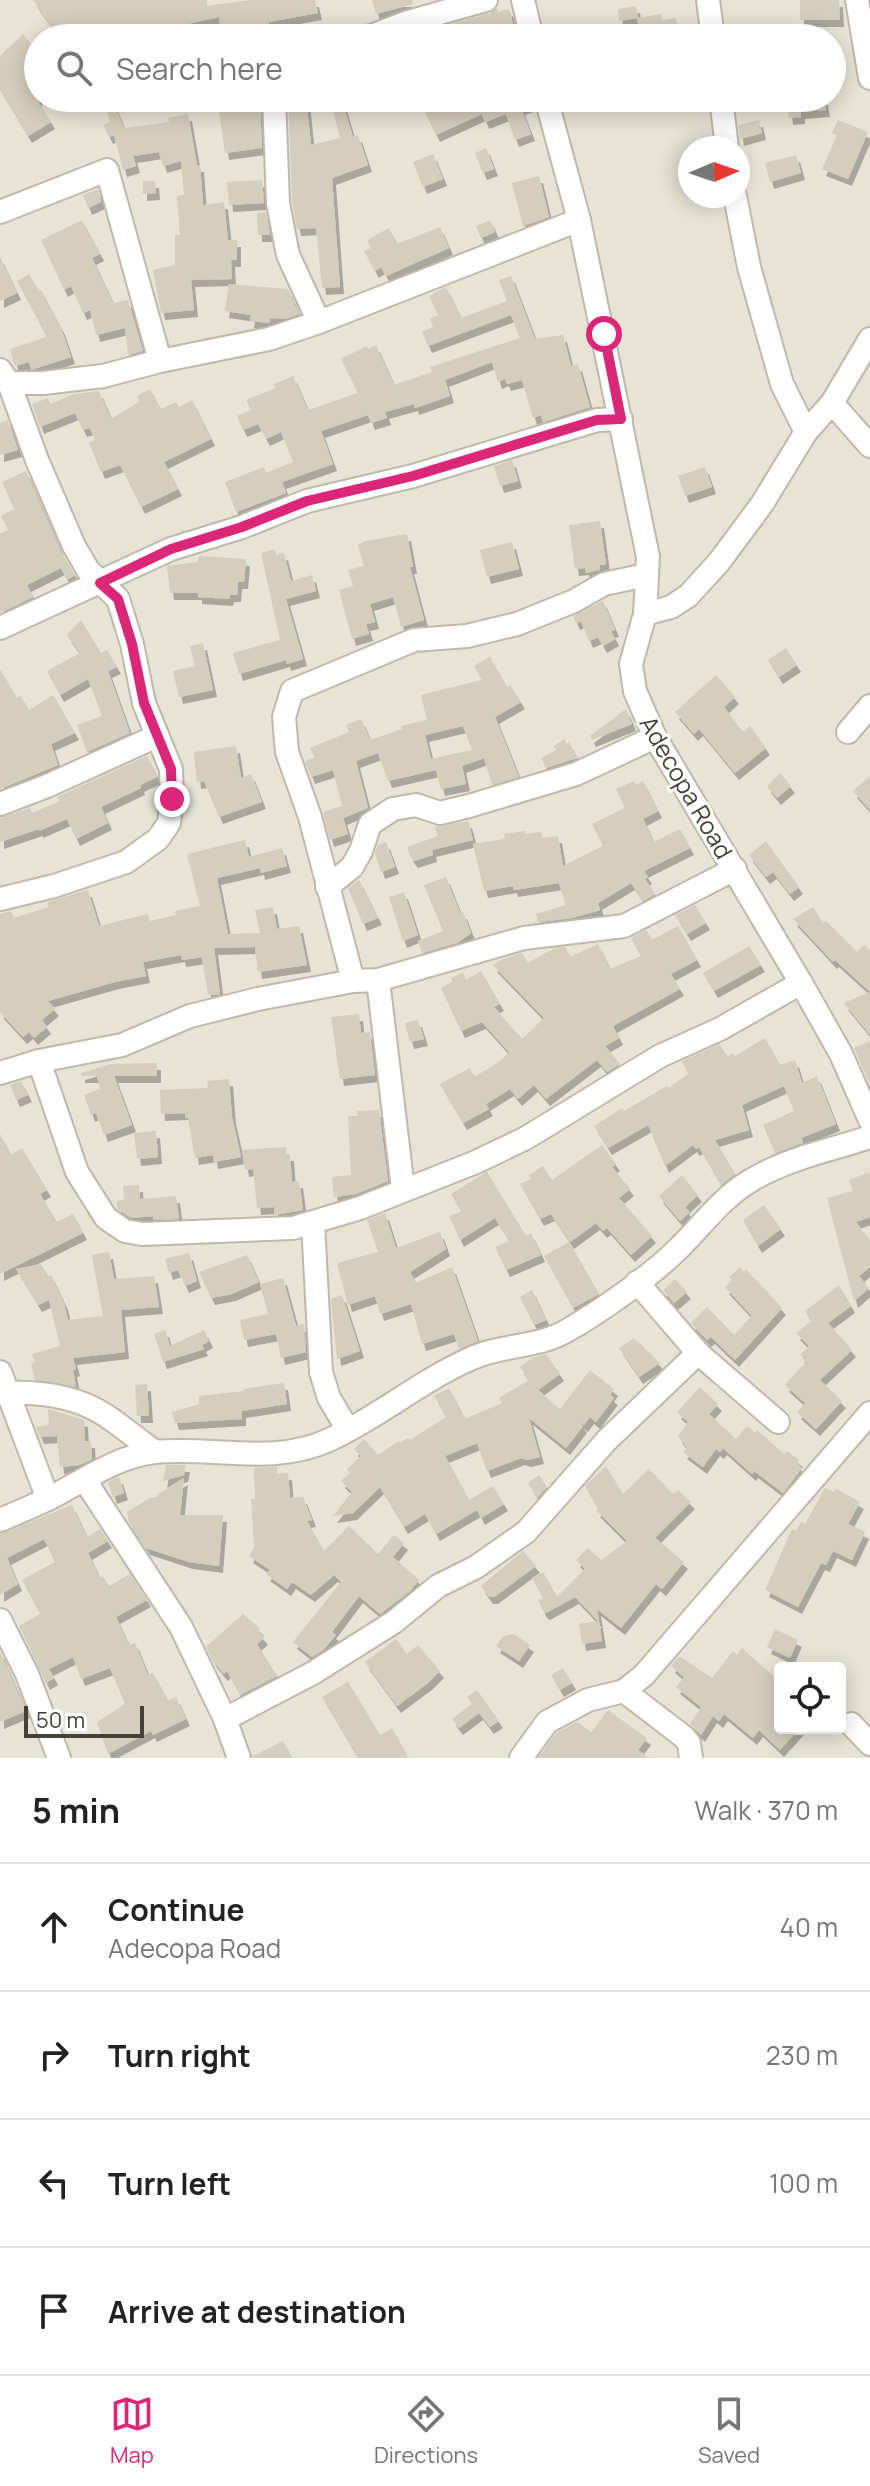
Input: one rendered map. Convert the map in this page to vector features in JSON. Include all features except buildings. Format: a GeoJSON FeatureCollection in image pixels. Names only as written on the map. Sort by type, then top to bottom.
{"type":"FeatureCollection","features":[{"type":"Feature","properties":{"kind":"street"},"geometry":{"type":"LineString","coordinates":[[403,24],[486,0]]}},
{"type":"Feature","properties":{"kind":"street"},"geometry":{"type":"LineString","coordinates":[[523,0],[529,24]]}},
{"type":"Feature","properties":{"kind":"street"},"geometry":{"type":"LineString","coordinates":[[708,0],[711,24]]}},
{"type":"Feature","properties":{"kind":"street"},"geometry":{"type":"LineString","coordinates":[[857,0],[870,78]]}},
{"type":"Feature","properties":{"kind":"street"},"geometry":{"type":"LineString","coordinates":[[275,112],[280,216],[288,255],[319,322]]}},
{"type":"Feature","properties":{"kind":"street","name":"Adecopa Road"},"geometry":{"type":"LineString","coordinates":[[550,112],[579,220],[648,557],[645,614],[631,664],[635,691],[655,737],[841,1054],[870,1120]]}},
{"type":"Feature","properties":{"kind":"street"},"geometry":{"type":"LineString","coordinates":[[723,112],[726,136]]}},
{"type":"Feature","properties":{"kind":"street"},"geometry":{"type":"LineString","coordinates":[[0,212],[107,170],[160,361]]}},
{"type":"Feature","properties":{"kind":"street"},"geometry":{"type":"LineString","coordinates":[[737,208],[749,267],[782,384],[806,432]]}},
{"type":"Feature","properties":{"kind":"street"},"geometry":{"type":"LineString","coordinates":[[4,376],[43,383],[103,376],[269,339],[579,220]]}},
{"type":"Feature","properties":{"kind":"street"},"geometry":{"type":"LineString","coordinates":[[645,614],[671,607],[688,596],[719,562],[762,504],[806,432],[832,403],[870,339]]}},
{"type":"Feature","properties":{"kind":"street"},"geometry":{"type":"LineString","coordinates":[[0,899],[54,886],[126,862],[158,839],[169,823],[172,799],[171,769],[144,703],[132,644],[118,599],[88,570],[74,546],[4,376]]}},
{"type":"Feature","properties":{"kind":"street"},"geometry":{"type":"LineString","coordinates":[[832,403],[870,446]]}},
{"type":"Feature","properties":{"kind":"street"},"geometry":{"type":"LineString","coordinates":[[0,628],[171,549],[242,527],[307,501],[413,476],[597,420],[621,419]]}},
{"type":"Feature","properties":{"kind":"street"},"geometry":{"type":"LineString","coordinates":[[353,981],[310,817],[287,752],[284,717],[292,691],[414,640],[467,636],[517,624],[574,601],[604,584],[646,575]]}},
{"type":"Feature","properties":{"kind":"street"},"geometry":{"type":"LineString","coordinates":[[848,732],[870,706]]}},
{"type":"Feature","properties":{"kind":"street"},"geometry":{"type":"LineString","coordinates":[[0,804],[157,736]]}},
{"type":"Feature","properties":{"kind":"street"},"geometry":{"type":"LineString","coordinates":[[327,887],[352,867],[370,824],[393,809],[416,805],[440,813],[469,806],[576,774],[655,737]]}},
{"type":"Feature","properties":{"kind":"street"},"geometry":{"type":"LineString","coordinates":[[0,1073],[39,1061],[122,1045],[190,1016],[258,999],[353,981],[378,980],[524,938],[624,926],[735,869]]}},
{"type":"Feature","properties":{"kind":"street"},"geometry":{"type":"LineString","coordinates":[[378,980],[403,1189]]}},
{"type":"Feature","properties":{"kind":"street"},"geometry":{"type":"LineString","coordinates":[[39,1061],[77,1172],[106,1218],[125,1231],[142,1234],[253,1232],[313,1223],[360,1208],[476,1162],[526,1138],[660,1056],[720,1029],[801,983]]}},
{"type":"Feature","properties":{"kind":"street"},"geometry":{"type":"LineString","coordinates":[[0,1520],[127,1459],[155,1452],[242,1455],[301,1451],[381,1413],[424,1381],[473,1357],[505,1347],[547,1340],[567,1331],[675,1252],[727,1197],[753,1179],[870,1137]]}},
{"type":"Feature","properties":{"kind":"street"},"geometry":{"type":"LineString","coordinates":[[313,1223],[321,1372],[329,1398],[348,1430]]}},
{"type":"Feature","properties":{"kind":"street"},"geometry":{"type":"LineString","coordinates":[[637,1282],[698,1353],[778,1422]]}},
{"type":"Feature","properties":{"kind":"street"},"geometry":{"type":"LineString","coordinates":[[225,1719],[313,1673],[394,1622],[438,1586],[476,1567],[526,1532],[607,1440],[698,1353]]}},
{"type":"Feature","properties":{"kind":"street"},"geometry":{"type":"LineString","coordinates":[[0,1372],[48,1499]]}},
{"type":"Feature","properties":{"kind":"street"},"geometry":{"type":"LineString","coordinates":[[9,1393],[47,1396],[86,1405],[105,1414],[155,1452]]}},
{"type":"Feature","properties":{"kind":"street"},"geometry":{"type":"LineString","coordinates":[[521,1758],[547,1722],[588,1700],[624,1691],[644,1675],[870,1413]]}},
{"type":"Feature","properties":{"kind":"street"},"geometry":{"type":"LineString","coordinates":[[84,1479],[181,1627],[225,1719],[239,1758]]}},
{"type":"Feature","properties":{"kind":"street"},"geometry":{"type":"LineString","coordinates":[[0,1620],[27,1674],[52,1755]]}},
{"type":"Feature","properties":{"kind":"street"},"geometry":{"type":"LineString","coordinates":[[624,1691],[684,1737],[689,1743],[691,1758]]}},
{"type":"Feature","properties":{"kind":"street"},"geometry":{"type":"LineString","coordinates":[[851,1724],[870,1744]]}},
{"type":"Feature","properties":{"kind":"shaded area"},"geometry":{"type":"Polygon","coordinates":[[[0,0],[870,0],[870,1758],[0,1758],[0,0]]]}},
{"type":"Feature","properties":{"kind":"route"},"geometry":{"type":"LineString","coordinates":[[172,799],[171,769],[144,703],[132,644],[118,599],[100,583],[171,549],[242,527],[307,501],[413,476],[597,420],[621,419],[604,334]]}}]}
